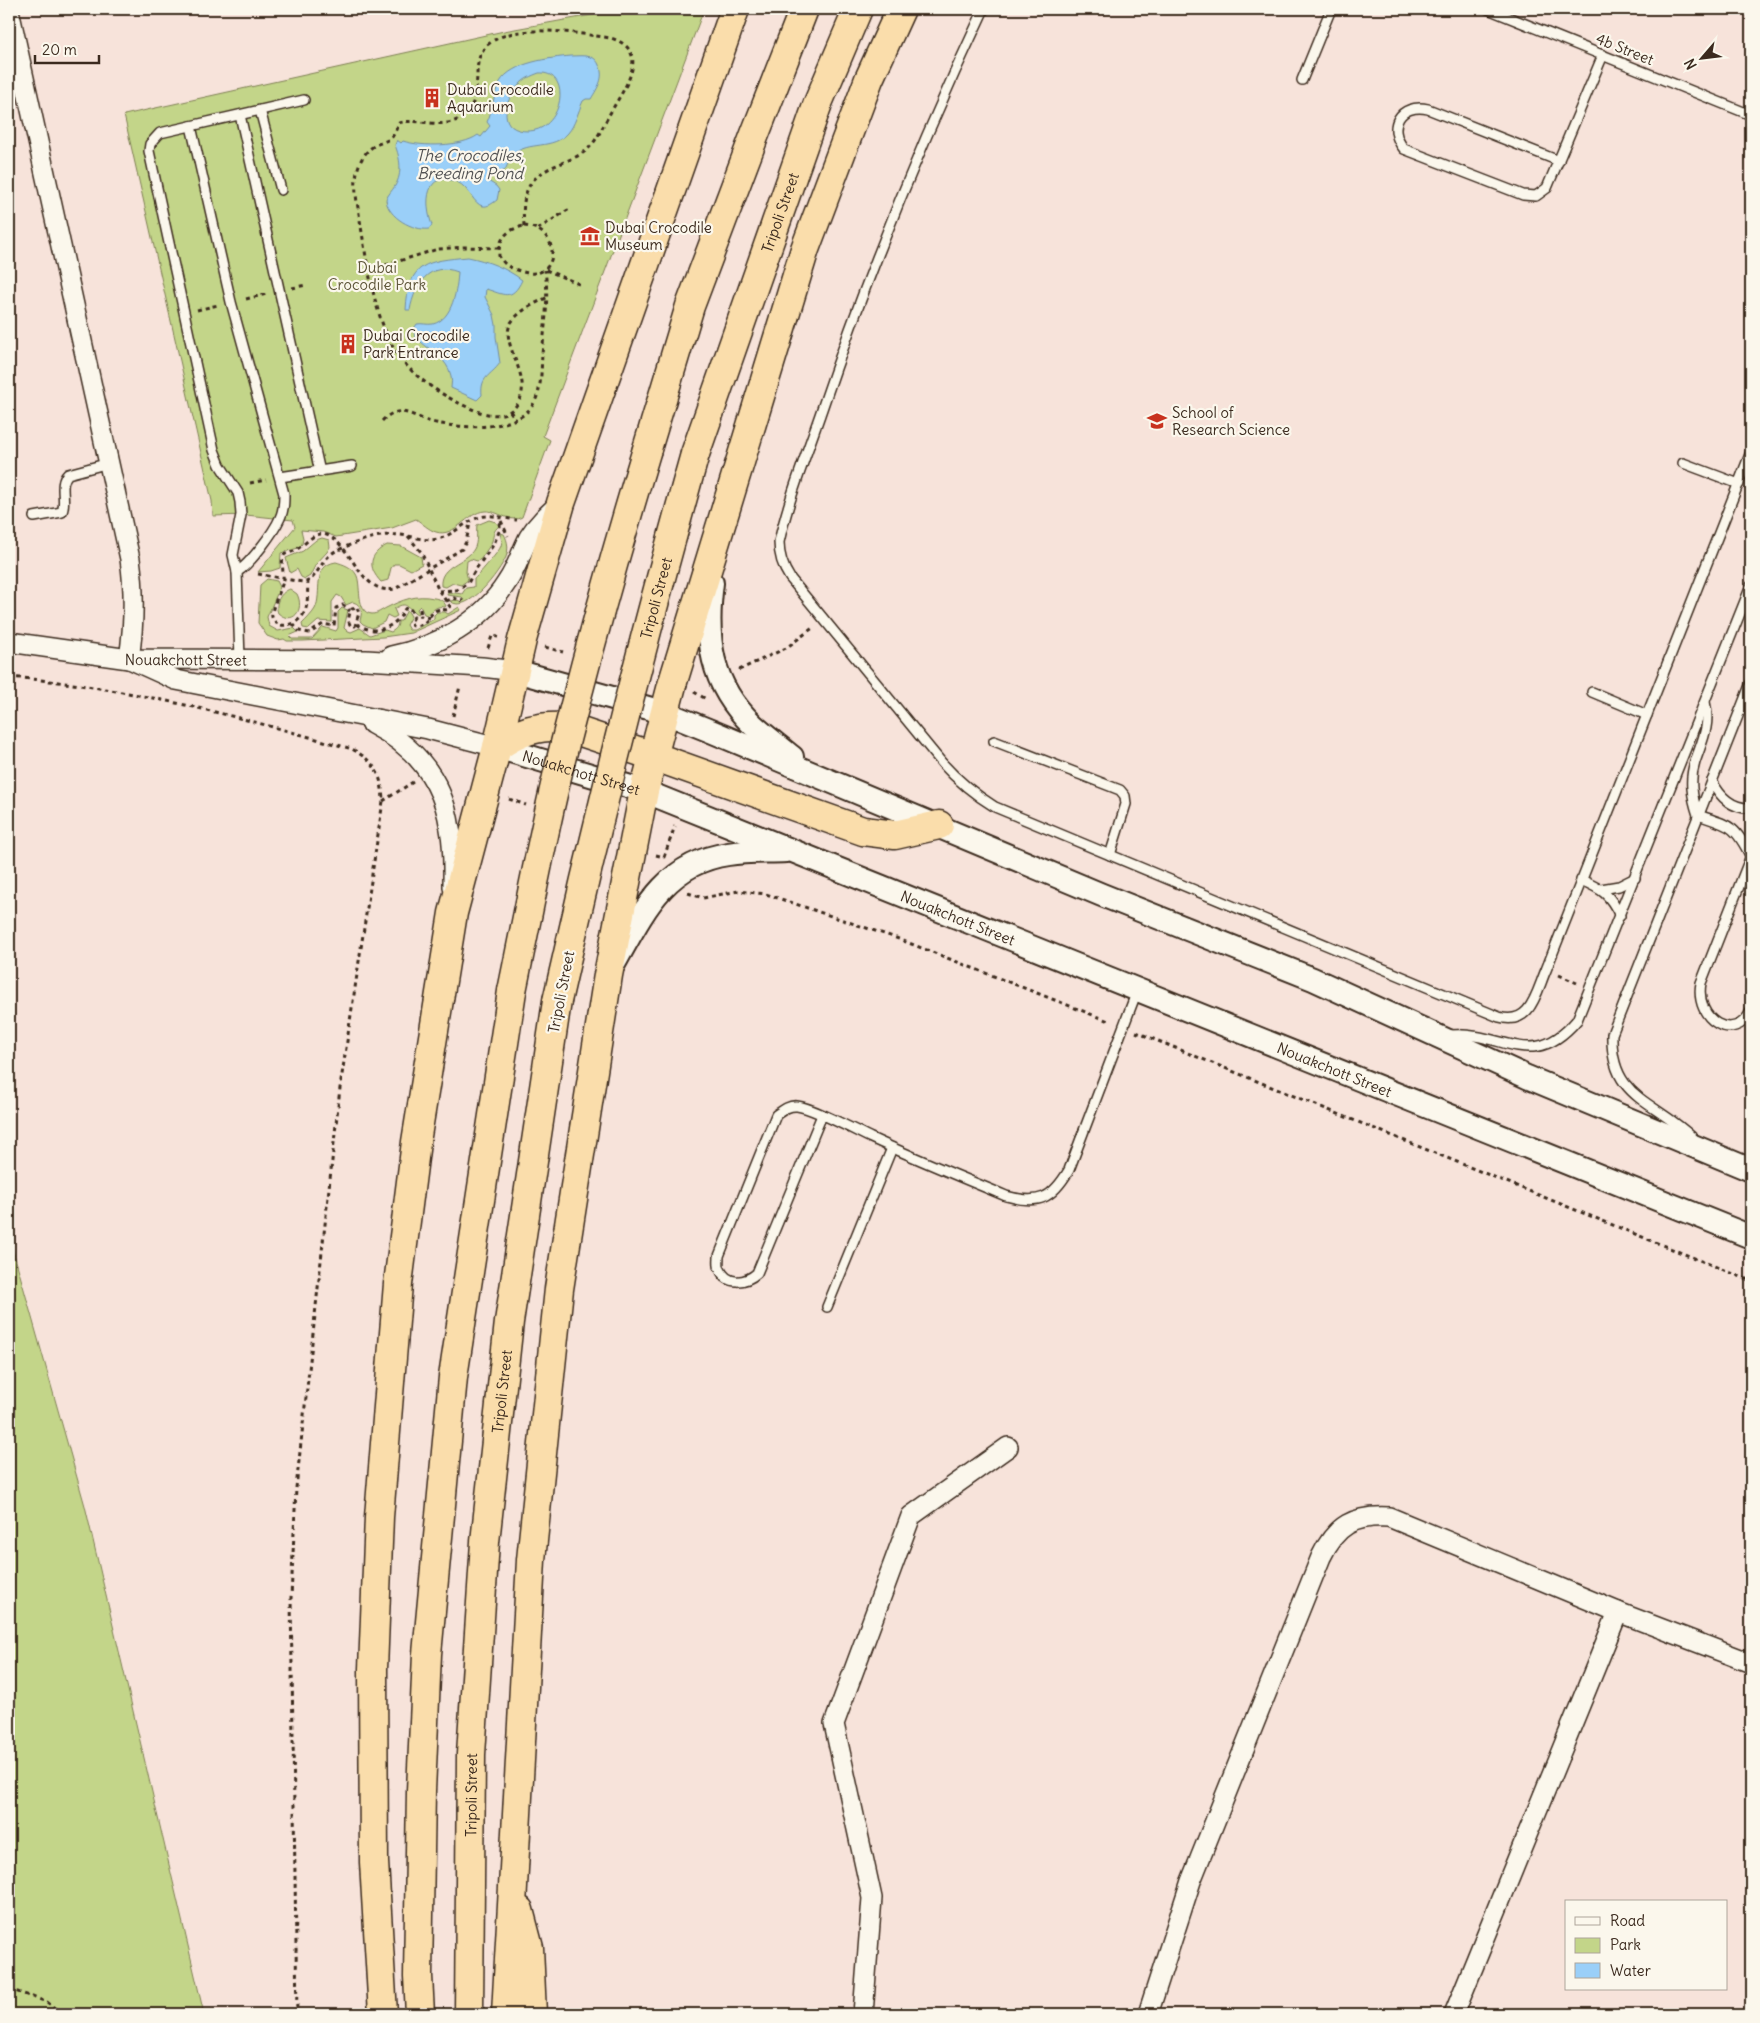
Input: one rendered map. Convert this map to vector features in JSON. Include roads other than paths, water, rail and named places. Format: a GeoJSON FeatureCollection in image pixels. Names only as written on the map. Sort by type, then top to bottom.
{"type":"FeatureCollection","features":[{"type":"Feature","properties":{"kind":"highway"},"geometry":{"type":"LineString","coordinates":[[383,2014],[374,1862],[373,1689],[379,1517],[399,1275],[416,1142],[454,913],[516,671],[522,640],[561,502],[735,9]]}},
{"type":"Feature","properties":{"kind":"highway"},"geometry":{"type":"LineString","coordinates":[[420,2014],[418,1976],[421,1790],[428,1644],[453,1377],[512,991],[540,854],[571,718],[607,583],[690,306],[804,9]]}},
{"type":"Feature","properties":{"kind":"highway","name":"Tripoli Street"},"geometry":{"type":"LineString","coordinates":[[469,2014],[471,1754],[485,1542],[509,1322],[557,1001],[588,864],[640,656],[695,454],[818,103],[858,9]]}},
{"type":"Feature","properties":{"kind":"highway"},"geometry":{"type":"LineString","coordinates":[[506,2014],[531,1560],[559,1289],[608,975],[644,791],[672,685],[771,357],[806,249],[870,79],[901,9]]}},
{"type":"Feature","properties":{"kind":"highway"},"geometry":{"type":"LineString","coordinates":[[497,747],[522,732],[551,726],[580,731],[863,831],[895,835],[939,825]]}},
{"type":"Feature","properties":{"kind":"highway"},"geometry":{"type":"LineString","coordinates":[[512,1892],[522,1919],[529,1948],[532,2014]]}},
{"type":"Feature","properties":{"kind":"street"},"geometry":{"type":"LineString","coordinates":[[9,10],[134,584],[133,633],[129,659],[9,642]]}},
{"type":"Feature","properties":{"kind":"street"},"geometry":{"type":"LineString","coordinates":[[366,660],[420,648],[450,635],[472,620],[498,595],[508,581],[537,526],[561,502]]}},
{"type":"Feature","properties":{"kind":"street"},"geometry":{"type":"LineString","coordinates":[[719,534],[708,613],[708,628],[713,661],[720,679],[732,700],[754,726],[813,773]]}},
{"type":"Feature","properties":{"kind":"street","name":"Nouakchott Street"},"geometry":{"type":"LineString","coordinates":[[129,659],[366,660],[482,667],[516,671],[666,713],[939,825],[1102,895],[1313,979],[1536,1081],[1751,1170]]}},
{"type":"Feature","properties":{"kind":"street","name":"Nouakchott Street"},"geometry":{"type":"LineString","coordinates":[[129,659],[176,680],[448,734],[644,791],[1751,1237]]}},
{"type":"Feature","properties":{"kind":"street"},"geometry":{"type":"LineString","coordinates":[[354,714],[394,735],[407,746],[429,773],[439,790],[446,809],[450,829],[454,913]]}},
{"type":"Feature","properties":{"kind":"street"},"geometry":{"type":"LineString","coordinates":[[608,975],[649,903],[675,876],[691,866],[727,854],[794,851]]}},
{"type":"Feature","properties":{"kind":"street"},"geometry":{"type":"LineString","coordinates":[[863,2014],[872,1898],[834,1724],[911,1516],[1008,1447]]}},
{"type":"Feature","properties":{"kind":"street"},"geometry":{"type":"LineString","coordinates":[[1148,2014],[1191,1881],[1217,1813],[1321,1557],[1328,1542],[1340,1528],[1355,1520],[1372,1516],[1389,1517],[1618,1612],[1751,1663]]}},
{"type":"Feature","properties":{"kind":"street"},"geometry":{"type":"LineString","coordinates":[[1454,2014],[1618,1612]]}},
{"type":"Feature","properties":{"kind":"lane"},"geometry":{"type":"LineString","coordinates":[[984,9],[896,210],[836,368],[778,542],[783,568],[824,620],[957,780],[995,806],[1507,1019],[1523,1016],[1529,1010],[1582,880],[1751,452]]}},
{"type":"Feature","properties":{"kind":"lane"},"geometry":{"type":"LineString","coordinates":[[1302,80],[1331,9]]}},
{"type":"Feature","properties":{"kind":"lane","name":"4b Street"},"geometry":{"type":"LineString","coordinates":[[1488,9],[1751,115]]}},
{"type":"Feature","properties":{"kind":"lane"},"geometry":{"type":"LineString","coordinates":[[1559,160],[1428,109],[1419,107],[1409,109],[1402,114],[1397,123],[1398,141],[1404,149],[1530,196],[1536,196],[1547,188],[1559,160],[1603,55]]}},
{"type":"Feature","properties":{"kind":"lane"},"geometry":{"type":"LineString","coordinates":[[240,659],[237,572],[233,555],[241,514],[240,502],[234,486],[220,465],[214,450],[149,151],[150,144],[160,134],[304,100]]}},
{"type":"Feature","properties":{"kind":"lane"},"geometry":{"type":"LineString","coordinates":[[260,110],[281,190]]}},
{"type":"Feature","properties":{"kind":"lane"},"geometry":{"type":"LineString","coordinates":[[240,115],[320,472]]}},
{"type":"Feature","properties":{"kind":"lane"},"geometry":{"type":"LineString","coordinates":[[191,126],[231,302],[280,477],[284,502],[280,519],[250,561],[237,572]]}},
{"type":"Feature","properties":{"kind":"lane"},"geometry":{"type":"LineString","coordinates":[[34,517],[62,512],[64,507],[63,481],[68,474],[109,463]]}},
{"type":"Feature","properties":{"kind":"lane"},"geometry":{"type":"LineString","coordinates":[[1683,463],[1739,484]]}},
{"type":"Feature","properties":{"kind":"lane"},"geometry":{"type":"LineString","coordinates":[[280,477],[352,466]]}},
{"type":"Feature","properties":{"kind":"lane"},"geometry":{"type":"LineString","coordinates":[[1439,1037],[1468,1035],[1514,1047],[1532,1048],[1549,1044],[1565,1034],[1577,1020],[1751,586]]}},
{"type":"Feature","properties":{"kind":"lane"},"geometry":{"type":"LineString","coordinates":[[1705,1151],[1681,1126],[1638,1098],[1625,1086],[1616,1070],[1611,1052],[1612,1034],[1751,682]]}},
{"type":"Feature","properties":{"kind":"lane"},"geometry":{"type":"LineString","coordinates":[[1592,692],[1647,715]]}},
{"type":"Feature","properties":{"kind":"lane"},"geometry":{"type":"LineString","coordinates":[[1698,815],[1692,789],[1692,776],[1706,732],[1707,712],[1704,702]]}},
{"type":"Feature","properties":{"kind":"lane"},"geometry":{"type":"LineString","coordinates":[[994,740],[1120,790],[1125,796],[1126,804],[1110,855]]}},
{"type":"Feature","properties":{"kind":"lane"},"geometry":{"type":"LineString","coordinates":[[1712,781],[1718,792],[1726,800],[1736,806],[1751,808]]}},
{"type":"Feature","properties":{"kind":"lane"},"geometry":{"type":"LineString","coordinates":[[1698,815],[1732,828],[1740,836],[1751,857],[1700,983],[1700,1004],[1704,1013],[1711,1020],[1720,1025],[1730,1027],[1740,1024],[1748,1017],[1751,1011]]}},
{"type":"Feature","properties":{"kind":"lane"},"geometry":{"type":"LineString","coordinates":[[1601,889],[1619,886],[1635,878]]}},
{"type":"Feature","properties":{"kind":"lane"},"geometry":{"type":"LineString","coordinates":[[1582,880],[1601,889],[1613,901],[1620,916]]}},
{"type":"Feature","properties":{"kind":"lane"},"geometry":{"type":"LineString","coordinates":[[822,1115],[757,1273],[749,1280],[737,1282],[727,1278],[720,1268],[719,1256],[776,1115],[786,1108],[796,1106],[822,1115],[892,1148],[1006,1196],[1025,1201],[1044,1198],[1060,1186],[1069,1170],[1137,991]]}},
{"type":"Feature","properties":{"kind":"lane"},"geometry":{"type":"LineString","coordinates":[[827,1307],[892,1148]]}},
{"type":"Feature","properties":{"kind":"water","name":"The Crocodiles, Breeding Pond"},"geometry":{"type":"Polygon","coordinates":[[[584,56],[595,59],[601,70],[598,86],[591,99],[583,101],[573,126],[568,133],[555,142],[520,150],[511,157],[505,170],[488,178],[488,181],[499,190],[497,200],[487,206],[480,205],[461,184],[446,179],[438,180],[429,191],[428,208],[432,225],[429,229],[416,228],[402,222],[391,212],[386,200],[398,181],[400,171],[395,145],[397,140],[401,143],[403,141],[441,145],[462,142],[478,135],[481,137],[490,126],[487,122],[496,92],[500,82],[506,75],[532,62],[584,56]],[[539,73],[525,79],[514,92],[509,99],[506,114],[512,126],[519,130],[529,131],[541,128],[550,121],[556,112],[560,90],[557,81],[550,75],[539,73]]]}},
{"type":"Feature","properties":{"kind":"water"},"geometry":{"type":"Polygon","coordinates":[[[468,257],[496,266],[522,280],[515,291],[507,295],[486,289],[485,297],[494,315],[496,325],[500,363],[484,380],[482,395],[477,400],[451,388],[451,375],[446,365],[439,356],[416,337],[414,331],[417,324],[433,324],[445,316],[453,302],[458,272],[448,269],[431,272],[420,284],[412,300],[410,310],[406,310],[411,282],[422,267],[441,260],[468,257]]]}},
{"type":"Feature","properties":{"kind":"place","name":"Dubai Crocodile Aquarium"},"geometry":{"type":"Point","coordinates":[432,98]}},
{"type":"Feature","properties":{"kind":"place","name":"Dubai Crocodile Museum"},"geometry":{"type":"Point","coordinates":[590,236]}},
{"type":"Feature","properties":{"kind":"place","name":"Dubai Crocodile Park Entrance"},"geometry":{"type":"Point","coordinates":[348,344]}},
{"type":"Feature","properties":{"kind":"place","name":"School of Research Science"},"geometry":{"type":"Point","coordinates":[1157,421]}},
{"type":"Feature","properties":{"kind":"park label","name":"Dubai Crocodile Park"},"geometry":{"type":"Point","coordinates":[377,276]}}]}
